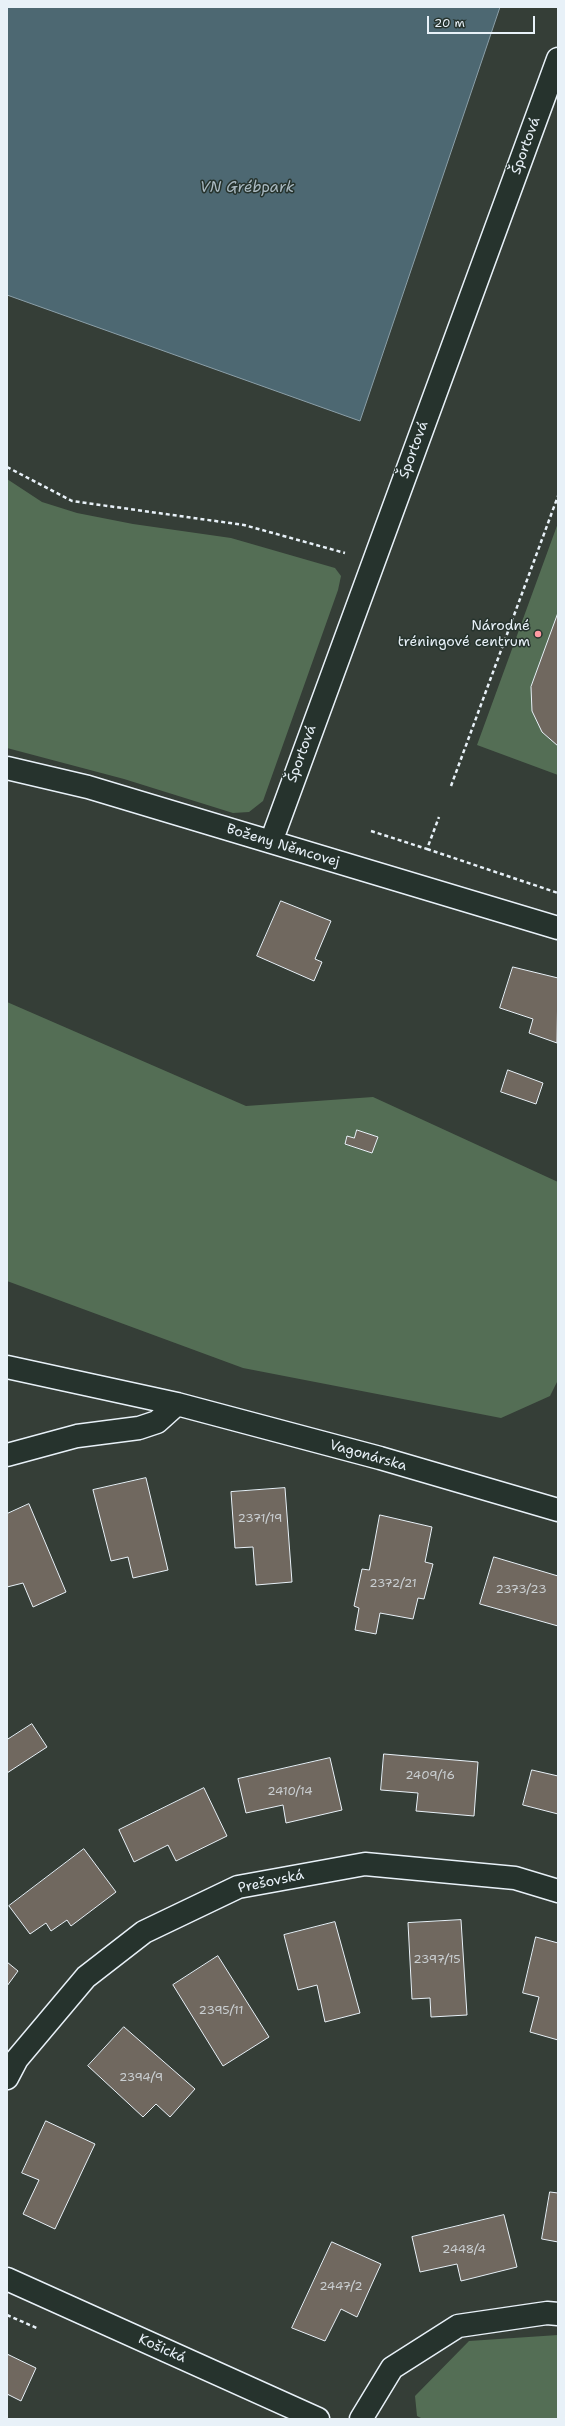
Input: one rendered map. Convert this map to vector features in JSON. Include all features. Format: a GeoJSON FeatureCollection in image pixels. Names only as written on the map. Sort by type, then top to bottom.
{"type":"FeatureCollection","features":[{"type":"Feature","properties":{"kind":"street","name":"Športová"},"geometry":{"type":"LineString","coordinates":[[271,842],[558,59]]}},
{"type":"Feature","properties":{"kind":"street","name":"Boženy Němcovej"},"geometry":{"type":"LineString","coordinates":[[7,768],[88,787],[558,928]]}},
{"type":"Feature","properties":{"kind":"street","name":"Vagonárska"},"geometry":{"type":"LineString","coordinates":[[13,1372],[177,1404],[380,1458],[558,1510]]}},
{"type":"Feature","properties":{"kind":"street"},"geometry":{"type":"LineString","coordinates":[[7,1455],[77,1436],[139,1428],[157,1422],[177,1404]]}},
{"type":"Feature","properties":{"kind":"street","name":"Prešovská"},"geometry":{"type":"LineString","coordinates":[[7,2078],[18,2059],[86,1977],[144,1932],[238,1887],[364,1864],[515,1878],[558,1892]]}},
{"type":"Feature","properties":{"kind":"street","name":"Košická"},"geometry":{"type":"LineString","coordinates":[[7,2279],[318,2419]]}},
{"type":"Feature","properties":{"kind":"street"},"geometry":{"type":"LineString","coordinates":[[361,2419],[392,2368],[458,2326],[547,2313],[558,2314]]}},
{"type":"Feature","properties":{"kind":"path"},"geometry":{"type":"LineString","coordinates":[[7,467],[72,501],[244,525],[373,561]]}},
{"type":"Feature","properties":{"kind":"path"},"geometry":{"type":"LineString","coordinates":[[451,786],[558,496]]}},
{"type":"Feature","properties":{"kind":"path"},"geometry":{"type":"LineString","coordinates":[[427,849],[440,817]]}},
{"type":"Feature","properties":{"kind":"path"},"geometry":{"type":"LineString","coordinates":[[371,831],[558,893]]}},
{"type":"Feature","properties":{"kind":"green space"},"geometry":{"type":"Polygon","coordinates":[[[7,479],[42,502],[77,513],[133,524],[231,538],[335,568],[341,576],[338,590],[263,801],[249,812],[233,813],[124,779],[7,748],[7,479]]]}},
{"type":"Feature","properties":{"kind":"green space","name":"Národné tréningové centrum"},"geometry":{"type":"Polygon","coordinates":[[[558,523],[558,775],[477,745],[558,523]]]}},
{"type":"Feature","properties":{"kind":"green space"},"geometry":{"type":"Polygon","coordinates":[[[7,1002],[246,1106],[373,1097],[558,1182],[558,1380],[550,1396],[501,1418],[243,1368],[7,1281],[7,1002]]]}},
{"type":"Feature","properties":{"kind":"green space"},"geometry":{"type":"Polygon","coordinates":[[[558,2335],[558,2419],[423,2419],[417,2416],[415,2396],[469,2341],[558,2335]]]}},
{"type":"Feature","properties":{"kind":"water","name":"VN Grébpark"},"geometry":{"type":"Polygon","coordinates":[[[7,7],[500,7],[360,421],[7,295],[7,7]]]}},
{"type":"Feature","properties":{"kind":"building"},"geometry":{"type":"Polygon","coordinates":[[[558,613],[558,746],[542,732],[532,711],[531,687],[558,613]]]}},
{"type":"Feature","properties":{"kind":"building"},"geometry":{"type":"Polygon","coordinates":[[[281,901],[331,921],[315,959],[322,962],[314,981],[257,956],[281,901]]]}},
{"type":"Feature","properties":{"kind":"building"},"geometry":{"type":"Polygon","coordinates":[[[513,967],[558,978],[557,1043],[529,1033],[533,1019],[500,1008],[513,967]]]}},
{"type":"Feature","properties":{"kind":"building"},"geometry":{"type":"Polygon","coordinates":[[[508,1070],[543,1083],[536,1104],[501,1092],[508,1070]]]}},
{"type":"Feature","properties":{"kind":"building"},"geometry":{"type":"Polygon","coordinates":[[[357,1130],[378,1137],[372,1153],[345,1144],[347,1136],[354,1138],[357,1130]]]}},
{"type":"Feature","properties":{"kind":"building"},"geometry":{"type":"Polygon","coordinates":[[[146,1478],[168,1570],[133,1578],[128,1557],[111,1561],[93,1490],[146,1478]]]}},
{"type":"Feature","properties":{"kind":"building"},"geometry":{"type":"Polygon","coordinates":[[[285,1488],[292,1582],[256,1585],[253,1547],[235,1548],[231,1492],[285,1488]]]}},
{"type":"Feature","properties":{"kind":"building"},"geometry":{"type":"Polygon","coordinates":[[[29,1504],[66,1592],[33,1607],[23,1583],[7,1587],[7,1514],[29,1504]]]}},
{"type":"Feature","properties":{"kind":"building"},"geometry":{"type":"Polygon","coordinates":[[[380,1515],[432,1527],[425,1562],[433,1564],[424,1599],[418,1598],[413,1619],[380,1613],[376,1634],[355,1630],[359,1608],[354,1606],[362,1569],[369,1570],[380,1515]]]}},
{"type":"Feature","properties":{"kind":"building"},"geometry":{"type":"Polygon","coordinates":[[[494,1557],[558,1576],[558,1626],[480,1604],[494,1557]]]}},
{"type":"Feature","properties":{"kind":"building"},"geometry":{"type":"Polygon","coordinates":[[[32,1724],[47,1747],[7,1773],[7,1740],[32,1724]]]}},
{"type":"Feature","properties":{"kind":"building"},"geometry":{"type":"Polygon","coordinates":[[[384,1754],[478,1762],[474,1816],[416,1811],[418,1793],[381,1790],[384,1754]]]}},
{"type":"Feature","properties":{"kind":"building"},"geometry":{"type":"Polygon","coordinates":[[[330,1758],[342,1810],[286,1823],[283,1805],[246,1813],[238,1779],[330,1758]]]}},
{"type":"Feature","properties":{"kind":"building"},"geometry":{"type":"Polygon","coordinates":[[[532,1770],[558,1776],[558,1814],[523,1805],[532,1770]]]}},
{"type":"Feature","properties":{"kind":"building"},"geometry":{"type":"Polygon","coordinates":[[[204,1788],[227,1836],[176,1861],[168,1845],[134,1862],[119,1830],[204,1788]]]}},
{"type":"Feature","properties":{"kind":"building"},"geometry":{"type":"Polygon","coordinates":[[[84,1849],[116,1892],[71,1926],[67,1920],[51,1931],[46,1923],[30,1934],[9,1906],[84,1849]]]}},
{"type":"Feature","properties":{"kind":"building"},"geometry":{"type":"Polygon","coordinates":[[[461,1920],[467,2015],[431,2017],[430,1998],[412,1999],[408,1923],[461,1920]]]}},
{"type":"Feature","properties":{"kind":"building"},"geometry":{"type":"Polygon","coordinates":[[[335,1922],[360,2013],[325,2022],[317,1985],[298,1990],[284,1935],[335,1922]]]}},
{"type":"Feature","properties":{"kind":"building"},"geometry":{"type":"Polygon","coordinates":[[[536,1937],[558,1943],[558,2040],[530,2032],[539,1997],[523,1993],[536,1937]]]}},
{"type":"Feature","properties":{"kind":"building"},"geometry":{"type":"Polygon","coordinates":[[[218,1956],[269,2037],[223,2066],[173,1985],[218,1956]]]}},
{"type":"Feature","properties":{"kind":"building"},"geometry":{"type":"Polygon","coordinates":[[[7,1962],[18,1971],[7,1986],[7,1962]]]}},
{"type":"Feature","properties":{"kind":"building"},"geometry":{"type":"Polygon","coordinates":[[[124,2027],[195,2089],[170,2117],[156,2104],[143,2117],[88,2066],[124,2027]]]}},
{"type":"Feature","properties":{"kind":"building"},"geometry":{"type":"Polygon","coordinates":[[[46,2121],[95,2144],[55,2229],[23,2214],[39,2180],[22,2173],[46,2121]]]}},
{"type":"Feature","properties":{"kind":"building"},"geometry":{"type":"Polygon","coordinates":[[[550,2192],[558,2193],[558,2242],[542,2239],[550,2192]]]}},
{"type":"Feature","properties":{"kind":"building"},"geometry":{"type":"Polygon","coordinates":[[[504,2215],[517,2267],[461,2281],[457,2264],[420,2272],[412,2237],[504,2215]]]}},
{"type":"Feature","properties":{"kind":"building"},"geometry":{"type":"Polygon","coordinates":[[[332,2242],[381,2264],[357,2317],[341,2309],[325,2341],[292,2328],[332,2242]]]}},
{"type":"Feature","properties":{"kind":"building"},"geometry":{"type":"Polygon","coordinates":[[[7,2354],[36,2368],[21,2401],[7,2394],[7,2354]]]}},
{"type":"Feature","properties":{"kind":"place","name":"Národné tréningové centrum"},"geometry":{"type":"Point","coordinates":[538,634]}}]}
